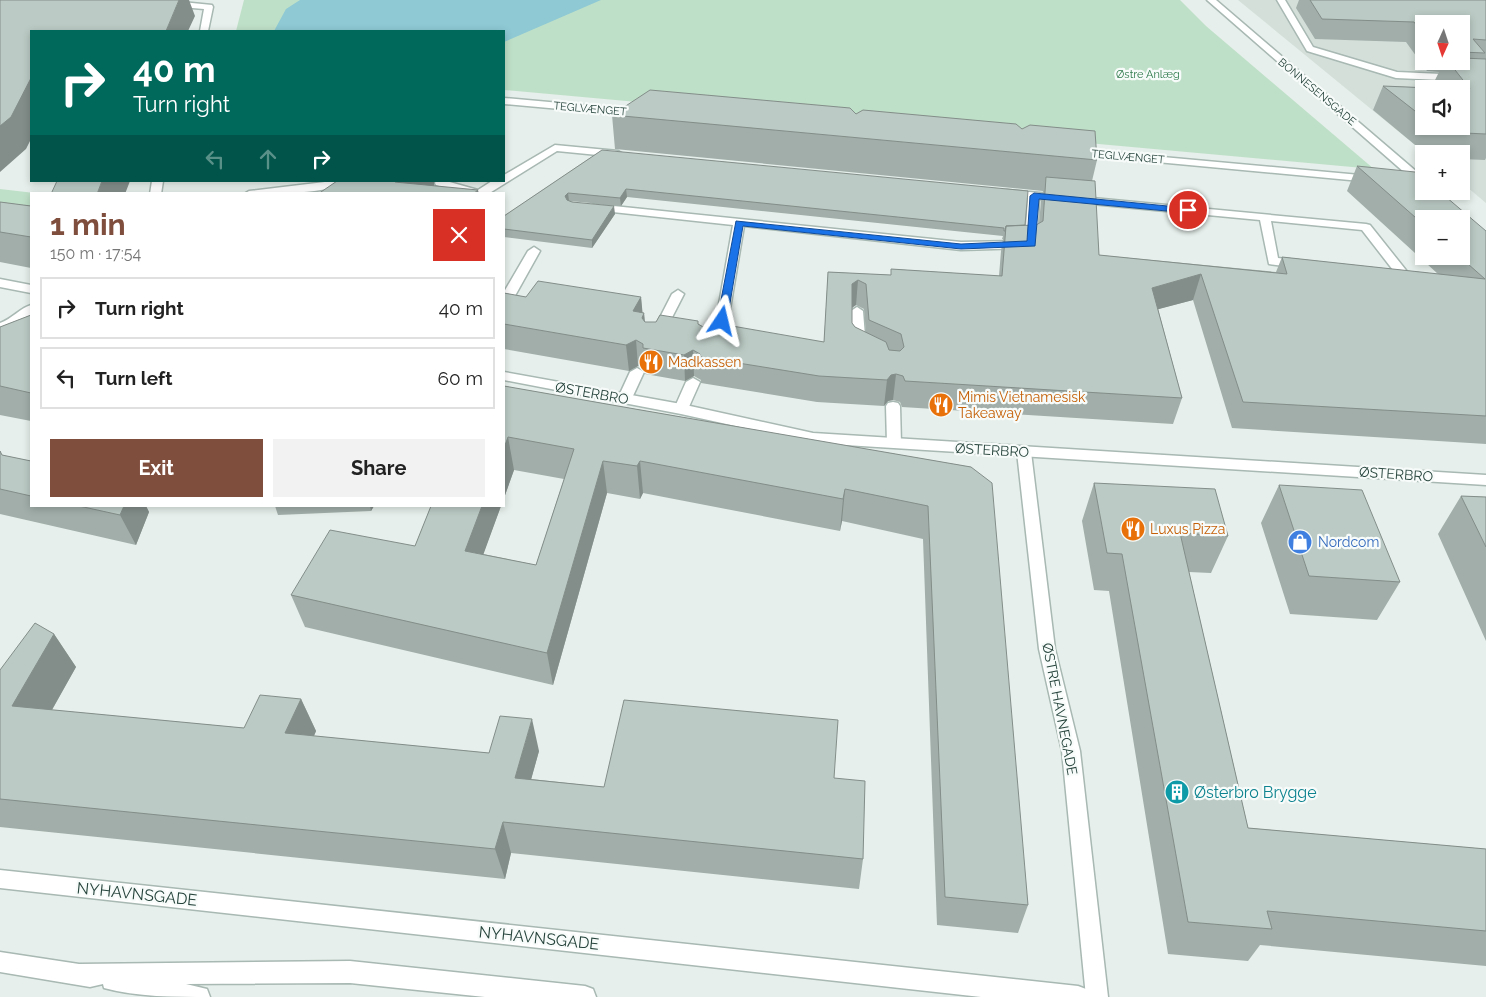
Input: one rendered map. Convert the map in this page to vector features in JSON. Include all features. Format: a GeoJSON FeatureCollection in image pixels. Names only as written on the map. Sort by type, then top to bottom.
{"type":"FeatureCollection","features":[{"type":"Feature","properties":{"kind":"street","name":"BONNESENSGADE"},"geometry":{"type":"LineString","coordinates":[[1211,0],[1415,176]]}},
{"type":"Feature","properties":{"kind":"street"},"geometry":{"type":"LineString","coordinates":[[1282,0],[1310,49],[1396,75],[1486,79]]}},
{"type":"Feature","properties":{"kind":"street"},"geometry":{"type":"LineString","coordinates":[[160,3],[209,7],[204,30]]}},
{"type":"Feature","properties":{"kind":"street","name":"TEGLVÆNGET"},"geometry":{"type":"LineString","coordinates":[[505,101],[650,114]]}},
{"type":"Feature","properties":{"kind":"street"},"geometry":{"type":"LineString","coordinates":[[505,178],[555,148],[632,156]]}},
{"type":"Feature","properties":{"kind":"street","name":"TEGLVÆNGET"},"geometry":{"type":"LineString","coordinates":[[1068,152],[1384,180]]}},
{"type":"Feature","properties":{"kind":"street"},"geometry":{"type":"LineString","coordinates":[[267,192],[338,184],[341,182]]}},
{"type":"Feature","properties":{"kind":"street"},"geometry":{"type":"LineString","coordinates":[[440,182],[473,192]]}},
{"type":"Feature","properties":{"kind":"street"},"geometry":{"type":"LineString","coordinates":[[483,192],[498,182]]}},
{"type":"Feature","properties":{"kind":"street"},"geometry":{"type":"LineString","coordinates":[[1404,182],[1415,183]]}},
{"type":"Feature","properties":{"kind":"street"},"geometry":{"type":"LineString","coordinates":[[996,192],[1016,188],[1034,196],[1366,227],[1403,274],[1375,271]]}},
{"type":"Feature","properties":{"kind":"street"},"geometry":{"type":"LineString","coordinates":[[582,206],[961,246],[1032,244],[1034,196]]}},
{"type":"Feature","properties":{"kind":"street"},"geometry":{"type":"LineString","coordinates":[[1265,218],[1273,261],[1310,265]]}},
{"type":"Feature","properties":{"kind":"street"},"geometry":{"type":"LineString","coordinates":[[707,348],[722,321],[739,223]]}},
{"type":"Feature","properties":{"kind":"street"},"geometry":{"type":"LineString","coordinates":[[505,296],[510,294],[534,251]]}},
{"type":"Feature","properties":{"kind":"street"},"geometry":{"type":"LineString","coordinates":[[0,283],[30,289]]}},
{"type":"Feature","properties":{"kind":"street"},"geometry":{"type":"LineString","coordinates":[[652,342],[678,294]]}},
{"type":"Feature","properties":{"kind":"street"},"geometry":{"type":"LineString","coordinates":[[0,327],[15,322],[30,310]]}},
{"type":"Feature","properties":{"kind":"street"},"geometry":{"type":"LineString","coordinates":[[857,311],[859,349],[867,353]]}},
{"type":"Feature","properties":{"kind":"street"},"geometry":{"type":"LineString","coordinates":[[625,398],[637,372]]}},
{"type":"Feature","properties":{"kind":"street","name":"ØSTERBRO"},"geometry":{"type":"LineString","coordinates":[[505,376],[681,409],[813,438],[1486,480]]}},
{"type":"Feature","properties":{"kind":"street"},"geometry":{"type":"LineString","coordinates":[[681,409],[693,382]]}},
{"type":"Feature","properties":{"kind":"street"},"geometry":{"type":"LineString","coordinates":[[893,406],[894,444]]}},
{"type":"Feature","properties":{"kind":"street","name":"ØSTRE HAVNEGADE"},"geometry":{"type":"LineString","coordinates":[[1024,452],[1047,649],[1071,751],[1097,997]]}},
{"type":"Feature","properties":{"kind":"street","name":"NYHAVNSGADE"},"geometry":{"type":"LineString","coordinates":[[0,879],[1078,997]]}},
{"type":"Feature","properties":{"kind":"street"},"geometry":{"type":"LineString","coordinates":[[0,962],[80,974],[199,997]]}},
{"type":"Feature","properties":{"kind":"street"},"geometry":{"type":"LineString","coordinates":[[80,974],[350,972],[586,997]]}},
{"type":"Feature","properties":{"kind":"street"},"geometry":{"type":"LineString","coordinates":[[962,984],[988,997]]}},
{"type":"Feature","properties":{"kind":"shaded area"},"geometry":{"type":"Polygon","coordinates":[[[1238,0],[1486,0],[1486,203],[1470,190],[1470,145],[1415,145],[1238,0]]]}},
{"type":"Feature","properties":{"kind":"green space","name":"Østre Anlæg"},"geometry":{"type":"Polygon","coordinates":[[[244,0],[1180,0],[1206,26],[1374,169],[505,90],[505,30],[236,30],[244,0]]]}},
{"type":"Feature","properties":{"kind":"green space"},"geometry":{"type":"Polygon","coordinates":[[[0,189],[30,192],[30,220],[0,214],[0,189]]]}},
{"type":"Feature","properties":{"kind":"water"},"geometry":{"type":"Polygon","coordinates":[[[300,0],[601,0],[505,42],[505,30],[275,30],[286,9],[300,0]]]}},
{"type":"Feature","properties":{"kind":"building"},"geometry":{"type":"Polygon","coordinates":[[[0,0],[179,0],[166,30],[30,30],[30,80],[11,117],[0,126],[0,0]]]}},
{"type":"Feature","properties":{"kind":"building"},"geometry":{"type":"Polygon","coordinates":[[[1310,0],[1486,0],[1486,40],[1473,39],[1485,53],[1470,52],[1470,15],[1415,15],[1415,23],[1322,19],[1310,0]]]}},
{"type":"Feature","properties":{"kind":"building"},"geometry":{"type":"Polygon","coordinates":[[[1470,58],[1486,59],[1486,134],[1470,133],[1470,80],[1463,80],[1455,70],[1470,70],[1470,58]]]}},
{"type":"Feature","properties":{"kind":"building"},"geometry":{"type":"Polygon","coordinates":[[[1383,86],[1415,87],[1415,111],[1383,86]]]}},
{"type":"Feature","properties":{"kind":"building"},"geometry":{"type":"Polygon","coordinates":[[[650,90],[850,108],[856,114],[863,110],[1016,124],[1022,129],[1030,125],[1095,131],[1097,160],[612,115],[650,90]]]}},
{"type":"Feature","properties":{"kind":"building"},"geometry":{"type":"Polygon","coordinates":[[[602,150],[1028,191],[1025,225],[1006,226],[1005,231],[1004,228],[626,189],[620,198],[568,193],[565,196],[567,200],[572,202],[614,206],[592,240],[505,229],[505,215],[602,150]]]}},
{"type":"Feature","properties":{"kind":"building"},"geometry":{"type":"Polygon","coordinates":[[[1357,166],[1415,172],[1415,200],[1450,200],[1461,210],[1415,210],[1415,217],[1357,166]]]}},
{"type":"Feature","properties":{"kind":"building"},"geometry":{"type":"Polygon","coordinates":[[[1046,177],[1095,181],[1099,255],[1287,274],[1282,257],[1485,279],[1469,265],[1470,217],[1486,231],[1486,416],[1243,402],[1201,274],[1152,288],[1182,398],[905,381],[903,376],[896,374],[891,375],[887,380],[819,376],[701,357],[700,354],[693,350],[684,355],[643,348],[643,344],[636,340],[626,345],[505,324],[505,293],[526,297],[538,281],[641,297],[633,311],[644,313],[642,318],[645,322],[656,322],[660,315],[698,321],[698,324],[705,328],[712,327],[715,323],[824,342],[828,272],[891,275],[891,269],[1002,276],[1006,226],[1036,225],[1043,221],[1046,177]],[[858,280],[852,284],[852,323],[855,327],[886,342],[889,350],[900,351],[904,347],[901,334],[869,320],[866,284],[858,280]]]}},
{"type":"Feature","properties":{"kind":"building"},"geometry":{"type":"Polygon","coordinates":[[[57,182],[102,182],[98,192],[52,192],[57,182]]]}},
{"type":"Feature","properties":{"kind":"building"},"geometry":{"type":"Polygon","coordinates":[[[336,182],[395,182],[478,190],[476,192],[321,192],[336,182]]]}},
{"type":"Feature","properties":{"kind":"building"},"geometry":{"type":"Polygon","coordinates":[[[0,202],[30,206],[30,237],[0,232],[0,202]]]}},
{"type":"Feature","properties":{"kind":"building"},"geometry":{"type":"Polygon","coordinates":[[[30,315],[30,393],[0,386],[0,327],[30,315]]]}},
{"type":"Feature","properties":{"kind":"building"},"geometry":{"type":"Polygon","coordinates":[[[505,386],[971,467],[992,483],[1028,905],[945,897],[928,506],[845,489],[843,499],[640,461],[637,466],[603,461],[547,653],[291,595],[330,530],[415,546],[431,507],[482,507],[465,551],[536,565],[574,449],[508,437],[505,445],[505,386]]]}},
{"type":"Feature","properties":{"kind":"building"},"geometry":{"type":"Polygon","coordinates":[[[0,451],[2,455],[30,461],[30,496],[0,489],[0,451]]]}},
{"type":"Feature","properties":{"kind":"building"},"geometry":{"type":"Polygon","coordinates":[[[1094,483],[1215,489],[1228,536],[1180,533],[1248,828],[1486,849],[1486,931],[1267,911],[1272,929],[1188,922],[1122,554],[1107,553],[1094,483]]]}},
{"type":"Feature","properties":{"kind":"building"},"geometry":{"type":"Polygon","coordinates":[[[1279,485],[1362,490],[1400,582],[1309,576],[1279,485]]]}},
{"type":"Feature","properties":{"kind":"building"},"geometry":{"type":"Polygon","coordinates":[[[1461,496],[1486,497],[1486,547],[1461,496]]]}},
{"type":"Feature","properties":{"kind":"building"},"geometry":{"type":"Polygon","coordinates":[[[84,507],[124,507],[120,515],[84,507]]]}},
{"type":"Feature","properties":{"kind":"building"},"geometry":{"type":"Polygon","coordinates":[[[35,623],[54,634],[12,706],[244,728],[260,695],[301,699],[285,733],[489,753],[500,716],[532,719],[515,778],[604,787],[624,700],[838,720],[834,778],[865,781],[863,859],[503,822],[495,849],[0,799],[0,670],[35,623]]]}},
{"type":"Feature","properties":{"kind":"place","name":"Madkassen"},"geometry":{"type":"Point","coordinates":[651,362]}},
{"type":"Feature","properties":{"kind":"place","name":"Mimis Vietnamesisk Takeaway"},"geometry":{"type":"Point","coordinates":[941,405]}},
{"type":"Feature","properties":{"kind":"place","name":"Luxus Pizza"},"geometry":{"type":"Point","coordinates":[1133,529]}},
{"type":"Feature","properties":{"kind":"place","name":"Nordcom"},"geometry":{"type":"Point","coordinates":[1300,542]}},
{"type":"Feature","properties":{"kind":"place","name":"Østerbro Brygge"},"geometry":{"type":"Point","coordinates":[1177,792]}},
{"type":"Feature","properties":{"kind":"route"},"geometry":{"type":"LineString","coordinates":[[722,321],[739,223],[961,246],[1032,244],[1034,196],[1188,210]]}}]}
